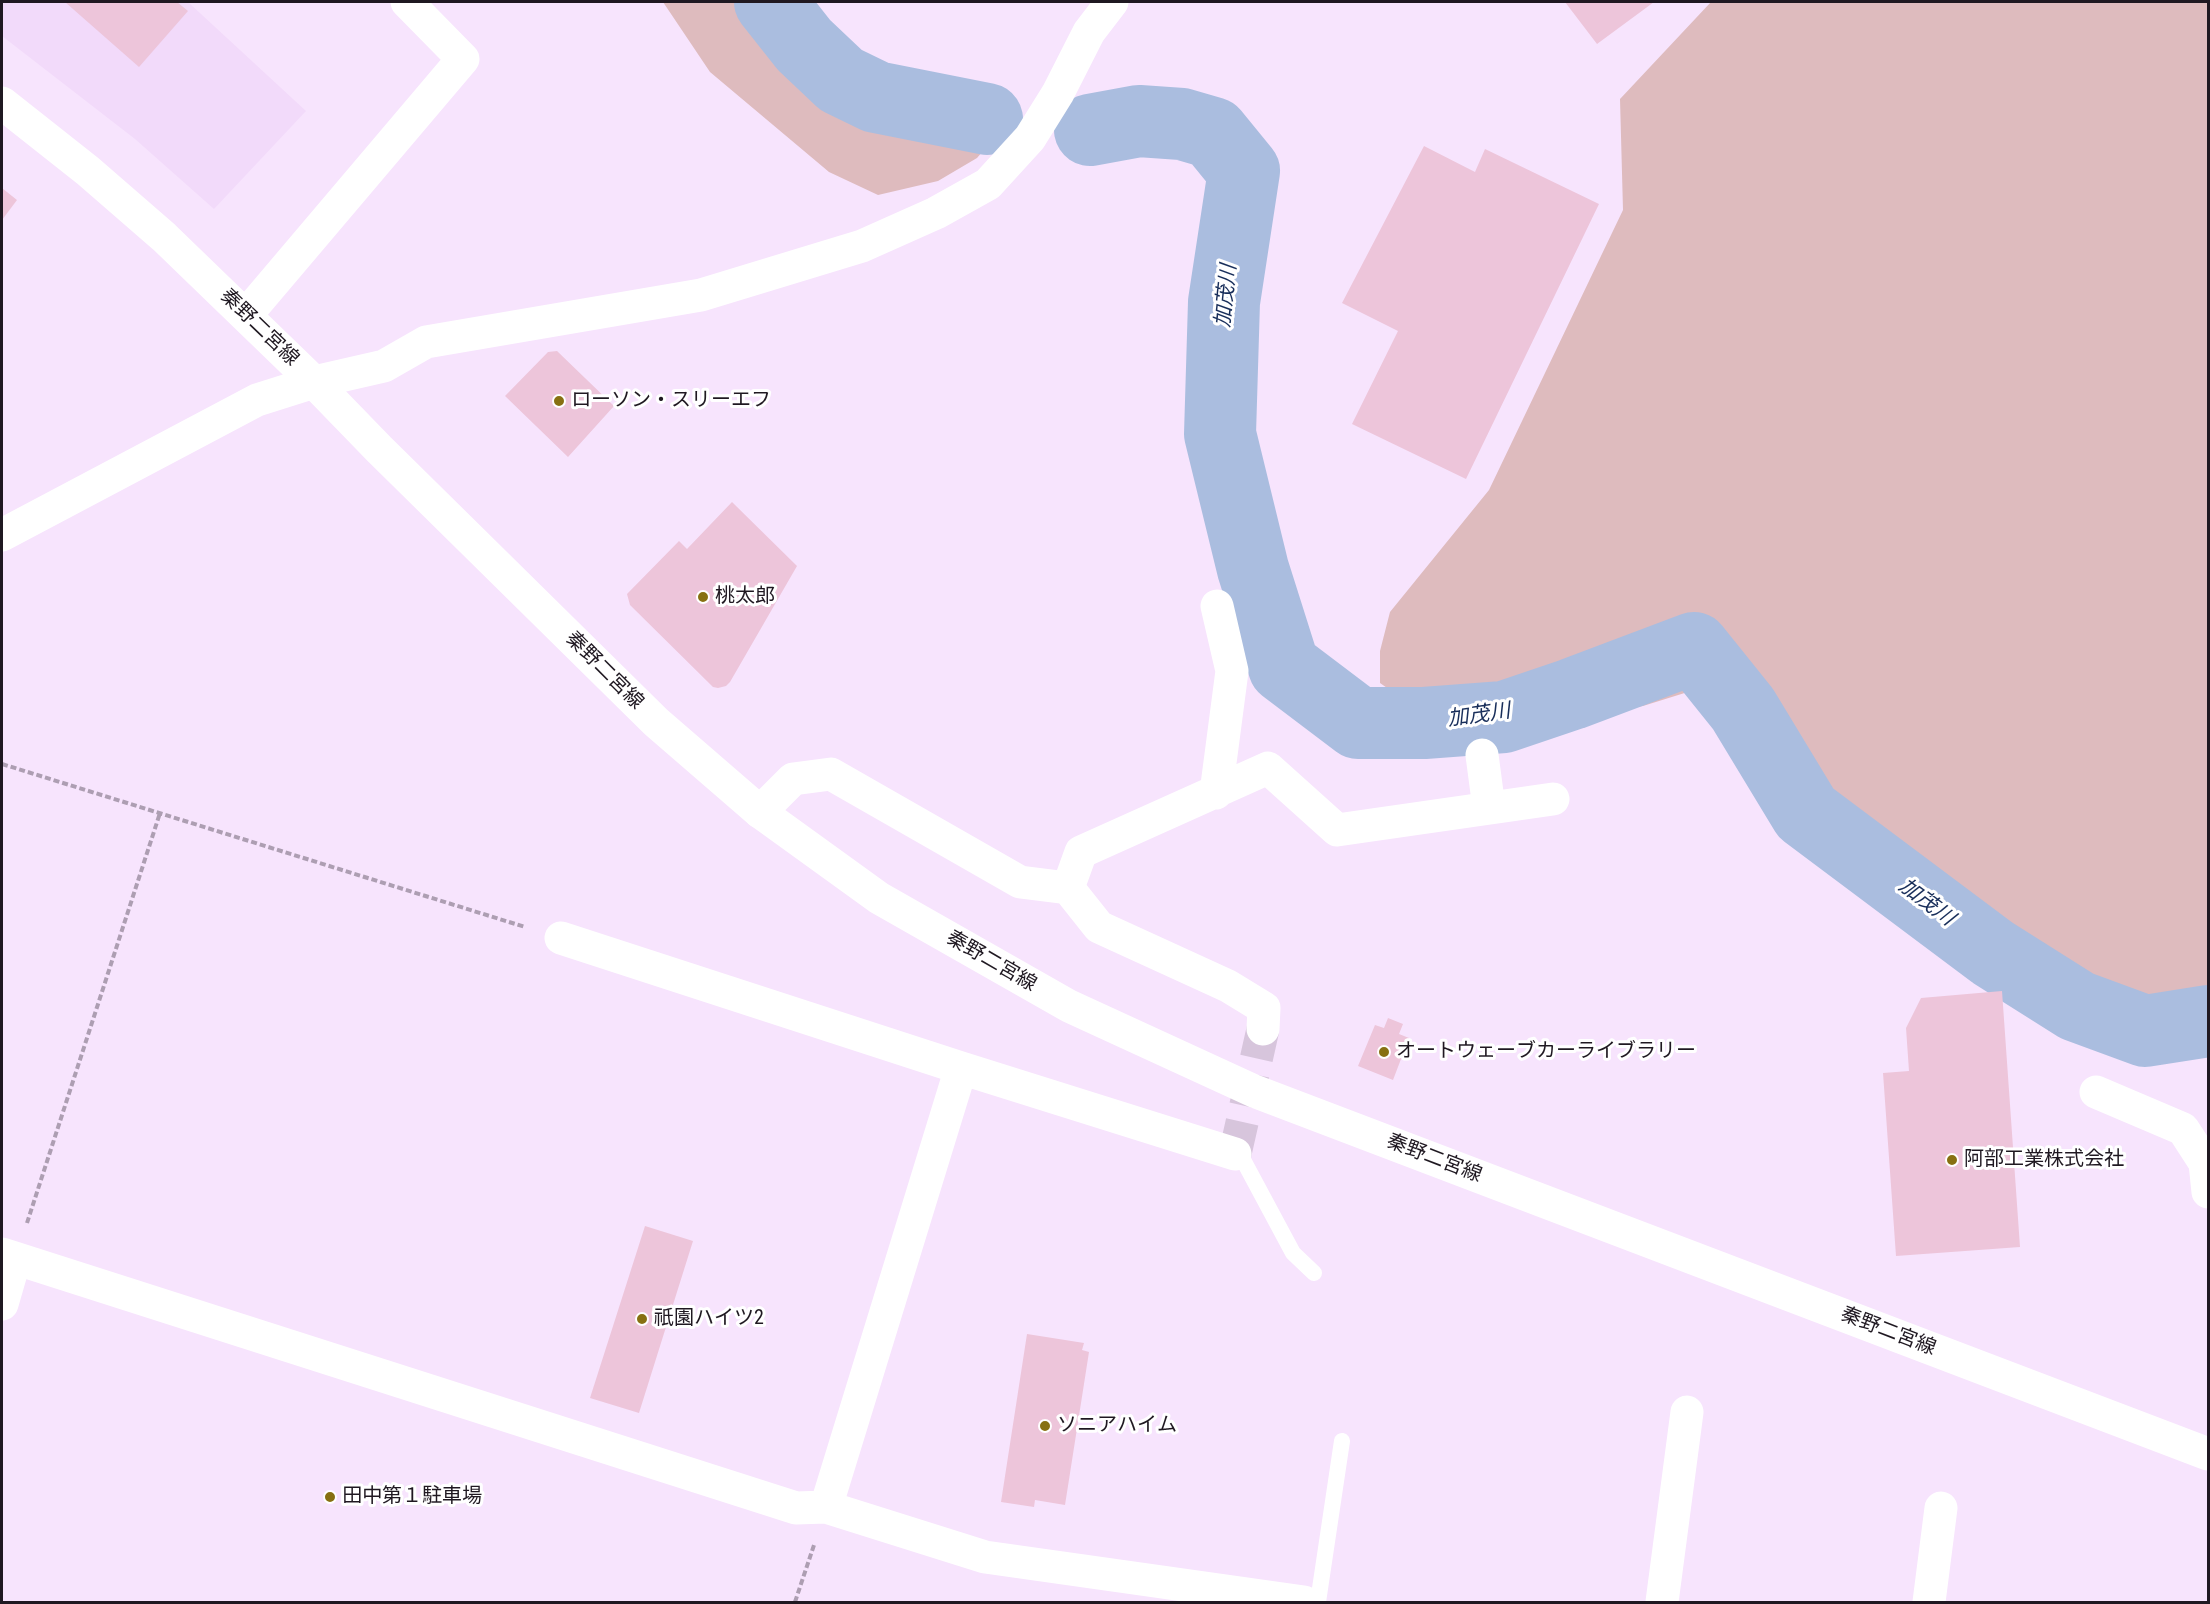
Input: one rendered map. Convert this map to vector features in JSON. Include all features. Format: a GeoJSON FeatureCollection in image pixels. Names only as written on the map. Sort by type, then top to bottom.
{"type":"FeatureCollection","features":[{"type":"Feature","properties":{"kind":"street"},"geometry":{"type":"LineString","coordinates":[[246,315],[463,59],[407,2]]}},
{"type":"Feature","properties":{"kind":"street"},"geometry":{"type":"LineString","coordinates":[[2,535],[257,400],[314,382],[384,366],[426,342],[701,294],[862,246],[936,213],[988,184],[1029,138],[1058,93],[1089,32],[1112,2]]}},
{"type":"Feature","properties":{"kind":"street","name":"秦野二宮線"},"geometry":{"type":"LineString","coordinates":[[2,103],[139,215],[246,315],[656,722],[760,812],[879,898],[1069,1006],[1254,1091],[2208,1454]]}},
{"type":"Feature","properties":{"kind":"street"},"geometry":{"type":"LineString","coordinates":[[1216,793],[1232,671],[1217,606]]}},
{"type":"Feature","properties":{"kind":"street"},"geometry":{"type":"LineString","coordinates":[[1482,755],[1489,808]]}},
{"type":"Feature","properties":{"kind":"street"},"geometry":{"type":"LineString","coordinates":[[1068,888],[1082,852],[1268,768],[1337,830],[1553,799]]}},
{"type":"Feature","properties":{"kind":"street"},"geometry":{"type":"LineString","coordinates":[[760,812],[793,779],[831,774],[1020,882],[1068,888],[1100,927],[1228,986],[1264,1008],[1263,1029]]}},
{"type":"Feature","properties":{"kind":"street"},"geometry":{"type":"LineString","coordinates":[[561,938],[1235,1154]]}},
{"type":"Feature","properties":{"kind":"street"},"geometry":{"type":"LineString","coordinates":[[826,1507],[961,1068]]}},
{"type":"Feature","properties":{"kind":"street"},"geometry":{"type":"LineString","coordinates":[[2096,1092],[2184,1129],[2205,1163],[2208,1192]]}},
{"type":"Feature","properties":{"kind":"street"},"geometry":{"type":"LineString","coordinates":[[2,1304],[8,1257],[796,1508],[826,1507],[985,1557],[1304,1602]]}},
{"type":"Feature","properties":{"kind":"street"},"geometry":{"type":"LineString","coordinates":[[1662,1602],[1687,1412]]}},
{"type":"Feature","properties":{"kind":"street"},"geometry":{"type":"LineString","coordinates":[[1929,1602],[1941,1508]]}},
{"type":"Feature","properties":{"kind":"lane"},"geometry":{"type":"LineString","coordinates":[[1235,1154],[1241,1156],[1293,1253],[1314,1273]]}},
{"type":"Feature","properties":{"kind":"lane"},"geometry":{"type":"LineString","coordinates":[[1318,1602],[1342,1441]]}},
{"type":"Feature","properties":{"kind":"path"},"geometry":{"type":"LineString","coordinates":[[2,764],[561,938]]}},
{"type":"Feature","properties":{"kind":"path"},"geometry":{"type":"LineString","coordinates":[[8,1257],[160,813]]}},
{"type":"Feature","properties":{"kind":"path"},"geometry":{"type":"LineString","coordinates":[[795,1602],[826,1507]]}},
{"type":"Feature","properties":{"kind":"shaded area"},"geometry":{"type":"Polygon","coordinates":[[[2,2],[188,2],[306,111],[214,209],[135,139],[2,36],[2,2]]]}},
{"type":"Feature","properties":{"kind":"shaded area"},"geometry":{"type":"Polygon","coordinates":[[[663,2],[789,2],[800,23],[835,58],[881,73],[913,90],[971,87],[1000,99],[1001,130],[977,158],[938,181],[878,195],[829,172],[710,72],[663,2]]]}},
{"type":"Feature","properties":{"kind":"shaded area"},"geometry":{"type":"Polygon","coordinates":[[[1711,2],[2208,2],[2208,998],[2092,994],[1841,799],[1691,691],[1643,706],[1571,718],[1474,727],[1417,709],[1380,683],[1380,651],[1390,612],[1489,490],[1623,210],[1620,99],[1711,2]]]}},
{"type":"Feature","properties":{"kind":"building"},"geometry":{"type":"Polygon","coordinates":[[[65,2],[177,2],[188,11],[139,67],[65,2]]]}},
{"type":"Feature","properties":{"kind":"building"},"geometry":{"type":"Polygon","coordinates":[[[1565,2],[1654,2],[1597,44],[1565,2]]]}},
{"type":"Feature","properties":{"kind":"building"},"geometry":{"type":"Polygon","coordinates":[[[1424,146],[1475,172],[1485,149],[1599,204],[1466,479],[1352,424],[1398,331],[1342,303],[1424,146]]]}},
{"type":"Feature","properties":{"kind":"building"},"geometry":{"type":"Polygon","coordinates":[[[2,188],[17,200],[2,220],[2,188]]]}},
{"type":"Feature","properties":{"kind":"building","name":"ローソン・スリーエフ"},"geometry":{"type":"Polygon","coordinates":[[[557,351],[614,406],[568,457],[505,396],[548,352],[557,351]]]}},
{"type":"Feature","properties":{"kind":"building","name":"桃太郎"},"geometry":{"type":"Polygon","coordinates":[[[732,502],[797,566],[730,682],[718,688],[713,687],[630,605],[627,594],[679,541],[687,549],[732,502]]]}},
{"type":"Feature","properties":{"kind":"building","name":"阿部工業株式会社"},"geometry":{"type":"Polygon","coordinates":[[[2002,991],[2020,1247],[1896,1256],[1883,1073],[1909,1071],[1906,1028],[1921,998],[2002,991]]]}},
{"type":"Feature","properties":{"kind":"building","name":"オートウェーブカーライブラリー"},"geometry":{"type":"Polygon","coordinates":[[[1388,1018],[1403,1024],[1399,1034],[1409,1038],[1393,1080],[1358,1066],[1375,1025],[1384,1028],[1388,1018]]]}},
{"type":"Feature","properties":{"kind":"building","name":"祇園ハイツ2"},"geometry":{"type":"Polygon","coordinates":[[[645,1226],[693,1241],[639,1413],[590,1398],[645,1226]]]}},
{"type":"Feature","properties":{"kind":"building","name":"ソニアハイム"},"geometry":{"type":"Polygon","coordinates":[[[1027,1334],[1084,1343],[1082,1350],[1089,1352],[1065,1505],[1035,1500],[1034,1507],[1001,1502],[1027,1334]]]}},
{"type":"Feature","properties":{"kind":"waterway","name":"加茂川"},"geometry":{"type":"LineString","coordinates":[[770,2],[804,45],[841,80],[876,97],[987,119]]}},
{"type":"Feature","properties":{"kind":"waterway","name":"加茂川"},"geometry":{"type":"LineString","coordinates":[[1090,130],[1139,121],[1182,124],[1213,133],[1244,171],[1224,302],[1220,434],[1253,569],[1284,667],[1358,723],[1424,723],[1504,717],[1694,648],[1743,709],[1806,813],[1993,953],[2077,1006],[2145,1031],[2208,1021]]}},
{"type":"Feature","properties":{"kind":"tunnel"},"geometry":{"type":"LineString","coordinates":[[1235,1154],[1263,1029]]}},
{"type":"Feature","properties":{"kind":"place","name":"ローソン・スリーエフ"},"geometry":{"type":"Point","coordinates":[559,401]}},
{"type":"Feature","properties":{"kind":"place","name":"桃太郎"},"geometry":{"type":"Point","coordinates":[703,597]}},
{"type":"Feature","properties":{"kind":"place","name":"オートウェーブカーライブラリー"},"geometry":{"type":"Point","coordinates":[1384,1052]}},
{"type":"Feature","properties":{"kind":"place","name":"阿部工業株式会社"},"geometry":{"type":"Point","coordinates":[1952,1160]}},
{"type":"Feature","properties":{"kind":"place","name":"祇園ハイツ2"},"geometry":{"type":"Point","coordinates":[642,1319]}},
{"type":"Feature","properties":{"kind":"place","name":"ソニアハイム"},"geometry":{"type":"Point","coordinates":[1045,1426]}},
{"type":"Feature","properties":{"kind":"place","name":"田中第１駐車場"},"geometry":{"type":"Point","coordinates":[330,1497]}}]}
